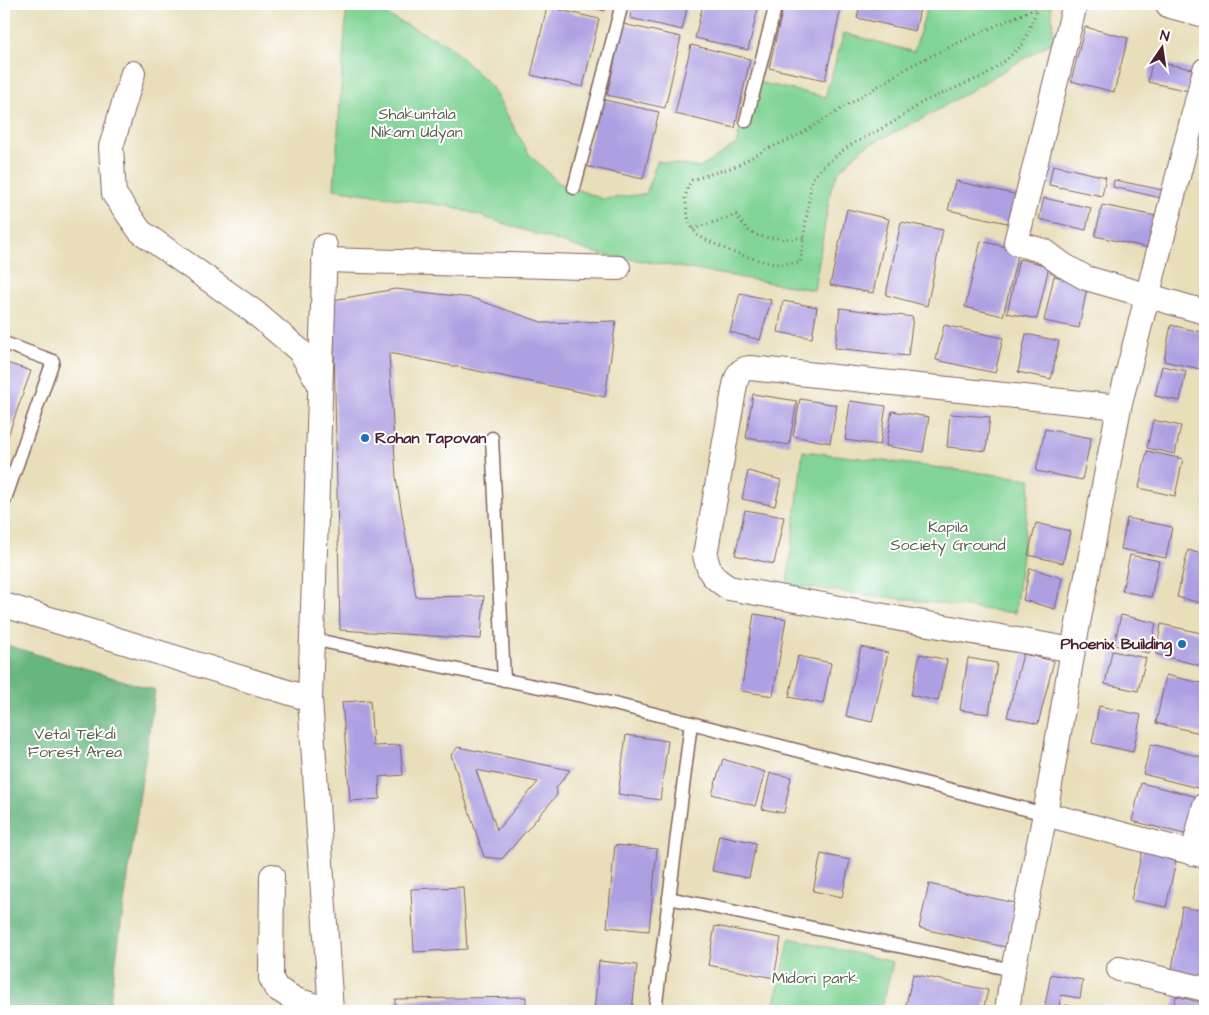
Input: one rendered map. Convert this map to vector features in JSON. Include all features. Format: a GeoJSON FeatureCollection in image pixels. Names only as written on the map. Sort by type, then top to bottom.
{"type":"FeatureCollection","features":[{"type":"Feature","properties":{"kind":"street"},"geometry":{"type":"LineString","coordinates":[[1075,4],[1016,242],[1044,251],[1086,278],[1205,312]]}},
{"type":"Feature","properties":{"kind":"street"},"geometry":{"type":"LineString","coordinates":[[1170,4],[1205,13]]}},
{"type":"Feature","properties":{"kind":"street"},"geometry":{"type":"LineString","coordinates":[[1007,1011],[1013,970],[1045,814],[1073,650],[1119,407],[1205,70]]}},
{"type":"Feature","properties":{"kind":"street"},"geometry":{"type":"LineString","coordinates":[[133,72],[112,148],[114,194],[140,231],[253,311],[300,351],[320,385]]}},
{"type":"Feature","properties":{"kind":"street"},"geometry":{"type":"LineString","coordinates":[[272,876],[271,978],[276,988],[296,1000],[331,1011],[310,699],[324,253],[618,268]]}},
{"type":"Feature","properties":{"kind":"street"},"geometry":{"type":"LineString","coordinates":[[1073,650],[729,588],[719,582],[711,575],[704,555],[734,385],[736,377],[741,370],[750,368],[1119,407]]}},
{"type":"Feature","properties":{"kind":"street"},"geometry":{"type":"LineString","coordinates":[[4,604],[310,699]]}},
{"type":"Feature","properties":{"kind":"street"},"geometry":{"type":"LineString","coordinates":[[1045,814],[1199,854],[1205,805]]}},
{"type":"Feature","properties":{"kind":"street"},"geometry":{"type":"LineString","coordinates":[[1119,969],[1205,989]]}},
{"type":"Feature","properties":{"kind":"lane"},"geometry":{"type":"LineString","coordinates":[[574,188],[622,4]]}},
{"type":"Feature","properties":{"kind":"lane"},"geometry":{"type":"LineString","coordinates":[[746,121],[776,4]]}},
{"type":"Feature","properties":{"kind":"lane"},"geometry":{"type":"LineString","coordinates":[[4,343],[53,361],[4,502]]}},
{"type":"Feature","properties":{"kind":"lane"},"geometry":{"type":"LineString","coordinates":[[492,438],[504,680]]}},
{"type":"Feature","properties":{"kind":"lane"},"geometry":{"type":"LineString","coordinates":[[312,639],[582,696],[1045,814]]}},
{"type":"Feature","properties":{"kind":"lane"},"geometry":{"type":"LineString","coordinates":[[655,1011],[691,723]]}},
{"type":"Feature","properties":{"kind":"lane"},"geometry":{"type":"LineString","coordinates":[[669,898],[1013,970]]}},
{"type":"Feature","properties":{"kind":"path"},"geometry":{"type":"LineString","coordinates":[[1038,7],[1023,44],[1006,60],[984,76],[923,102],[892,123],[849,146],[822,167],[812,179],[800,263],[775,264],[732,252],[698,236],[689,223],[685,198],[688,186],[692,180],[734,167],[769,148],[791,139],[914,64],[1038,7],[1056,4]]}},
{"type":"Feature","properties":{"kind":"path"},"geometry":{"type":"LineString","coordinates":[[693,229],[736,215],[749,231],[759,236],[804,238]]}},
{"type":"Feature","properties":{"kind":"green space","name":"Shakuntala Nikam Udyan"},"geometry":{"type":"Polygon","coordinates":[[[347,4],[364,4],[448,45],[491,86],[529,154],[559,183],[603,199],[646,194],[657,161],[700,168],[736,144],[753,81],[825,97],[844,33],[914,52],[928,4],[1051,4],[1054,41],[924,118],[864,147],[839,171],[831,188],[814,290],[595,253],[453,207],[334,189],[347,4]]]}},
{"type":"Feature","properties":{"kind":"green space","name":"Kapila Society Ground"},"geometry":{"type":"Polygon","coordinates":[[[803,451],[1031,479],[1015,613],[787,585],[803,451]]]}},
{"type":"Feature","properties":{"kind":"green space","name":"Vetal Tekdi Forest Area"},"geometry":{"type":"Polygon","coordinates":[[[4,644],[155,690],[110,1001],[112,1011],[4,1011],[4,644]]]}},
{"type":"Feature","properties":{"kind":"green space","name":"Midori park"},"geometry":{"type":"Polygon","coordinates":[[[790,938],[893,962],[881,1011],[773,1011],[790,938]]]}},
{"type":"Feature","properties":{"kind":"building"},"geometry":{"type":"Polygon","coordinates":[[[578,4],[607,4],[605,11],[578,4]]]}},
{"type":"Feature","properties":{"kind":"building"},"geometry":{"type":"Polygon","coordinates":[[[633,4],[688,4],[682,30],[630,18],[633,4]]]}},
{"type":"Feature","properties":{"kind":"building"},"geometry":{"type":"Polygon","coordinates":[[[703,4],[759,4],[748,50],[695,38],[703,4]]]}},
{"type":"Feature","properties":{"kind":"building"},"geometry":{"type":"Polygon","coordinates":[[[784,4],[821,4],[841,8],[825,80],[769,68],[784,4]]]}},
{"type":"Feature","properties":{"kind":"building"},"geometry":{"type":"Polygon","coordinates":[[[860,4],[921,4],[915,31],[857,18],[860,4]]]}},
{"type":"Feature","properties":{"kind":"building"},"geometry":{"type":"Polygon","coordinates":[[[547,7],[599,19],[583,87],[531,75],[547,7]]]}},
{"type":"Feature","properties":{"kind":"building"},"geometry":{"type":"Polygon","coordinates":[[[623,24],[681,37],[665,108],[607,95],[623,24]]]}},
{"type":"Feature","properties":{"kind":"building"},"geometry":{"type":"Polygon","coordinates":[[[1085,27],[1128,38],[1114,92],[1071,81],[1085,27]]]}},
{"type":"Feature","properties":{"kind":"building"},"geometry":{"type":"Polygon","coordinates":[[[691,45],[750,59],[735,128],[675,114],[691,45]]]}},
{"type":"Feature","properties":{"kind":"building"},"geometry":{"type":"Polygon","coordinates":[[[1152,61],[1197,70],[1193,92],[1148,82],[1152,61]]]}},
{"type":"Feature","properties":{"kind":"building"},"geometry":{"type":"Polygon","coordinates":[[[600,99],[659,112],[643,179],[585,166],[600,99]]]}},
{"type":"Feature","properties":{"kind":"building"},"geometry":{"type":"Polygon","coordinates":[[[1053,165],[1106,177],[1102,196],[1049,185],[1053,165]]]}},
{"type":"Feature","properties":{"kind":"building"},"geometry":{"type":"Polygon","coordinates":[[[1114,180],[1163,190],[1161,198],[1113,187],[1114,180]]]}},
{"type":"Feature","properties":{"kind":"building"},"geometry":{"type":"Polygon","coordinates":[[[955,181],[1023,196],[1016,225],[948,210],[955,181]]]}},
{"type":"Feature","properties":{"kind":"building"},"geometry":{"type":"Polygon","coordinates":[[[1044,198],[1091,208],[1086,230],[1039,219],[1044,198]]]}},
{"type":"Feature","properties":{"kind":"building"},"geometry":{"type":"Polygon","coordinates":[[[1102,205],[1156,216],[1149,248],[1095,236],[1102,205]]]}},
{"type":"Feature","properties":{"kind":"building"},"geometry":{"type":"Polygon","coordinates":[[[847,209],[889,219],[873,293],[830,285],[847,209]]]}},
{"type":"Feature","properties":{"kind":"building"},"geometry":{"type":"Polygon","coordinates":[[[901,222],[943,230],[927,306],[886,295],[901,222]]]}},
{"type":"Feature","properties":{"kind":"building"},"geometry":{"type":"Polygon","coordinates":[[[981,241],[1019,250],[1003,316],[965,307],[981,241]]]}},
{"type":"Feature","properties":{"kind":"building"},"geometry":{"type":"Polygon","coordinates":[[[1019,259],[1049,266],[1037,319],[1007,313],[1019,259]]]}},
{"type":"Feature","properties":{"kind":"building"},"geometry":{"type":"Polygon","coordinates":[[[1054,276],[1088,283],[1079,328],[1044,321],[1054,276]]]}},
{"type":"Feature","properties":{"kind":"building","name":"Rohan Tapovan"},"geometry":{"type":"Polygon","coordinates":[[[396,289],[472,298],[544,323],[616,321],[605,397],[389,353],[396,478],[416,597],[484,596],[481,639],[340,630],[333,300],[396,289]]]}},
{"type":"Feature","properties":{"kind":"building"},"geometry":{"type":"Polygon","coordinates":[[[740,293],[771,300],[760,340],[730,332],[740,293]]]}},
{"type":"Feature","properties":{"kind":"building"},"geometry":{"type":"Polygon","coordinates":[[[783,301],[817,307],[812,338],[778,332],[783,301]]]}},
{"type":"Feature","properties":{"kind":"building"},"geometry":{"type":"Polygon","coordinates":[[[840,308],[913,317],[908,356],[835,348],[840,308]]]}},
{"type":"Feature","properties":{"kind":"building"},"geometry":{"type":"Polygon","coordinates":[[[944,325],[1003,338],[995,373],[936,360],[944,325]]]}},
{"type":"Feature","properties":{"kind":"building"},"geometry":{"type":"Polygon","coordinates":[[[1171,325],[1205,333],[1205,346],[1200,369],[1164,361],[1171,325]]]}},
{"type":"Feature","properties":{"kind":"building"},"geometry":{"type":"Polygon","coordinates":[[[1026,334],[1059,341],[1051,379],[1018,372],[1026,334]]]}},
{"type":"Feature","properties":{"kind":"building"},"geometry":{"type":"Polygon","coordinates":[[[4,362],[31,371],[4,447],[4,362]]]}},
{"type":"Feature","properties":{"kind":"building"},"geometry":{"type":"Polygon","coordinates":[[[1162,366],[1186,371],[1180,401],[1155,396],[1162,366]]]}},
{"type":"Feature","properties":{"kind":"building"},"geometry":{"type":"Polygon","coordinates":[[[753,394],[797,401],[789,445],[746,438],[753,394]]]}},
{"type":"Feature","properties":{"kind":"building"},"geometry":{"type":"Polygon","coordinates":[[[800,399],[837,405],[830,443],[793,436],[800,399]]]}},
{"type":"Feature","properties":{"kind":"building"},"geometry":{"type":"Polygon","coordinates":[[[850,401],[886,406],[880,445],[845,440],[850,401]]]}},
{"type":"Feature","properties":{"kind":"building"},"geometry":{"type":"Polygon","coordinates":[[[892,411],[929,417],[923,452],[886,446],[892,411]]]}},
{"type":"Feature","properties":{"kind":"building"},"geometry":{"type":"Polygon","coordinates":[[[950,414],[990,417],[986,451],[947,447],[950,414]]]}},
{"type":"Feature","properties":{"kind":"building"},"geometry":{"type":"Polygon","coordinates":[[[1153,420],[1181,426],[1175,454],[1147,448],[1153,420]]]}},
{"type":"Feature","properties":{"kind":"building"},"geometry":{"type":"Polygon","coordinates":[[[1045,429],[1091,438],[1082,480],[1036,471],[1045,429]]]}},
{"type":"Feature","properties":{"kind":"building"},"geometry":{"type":"Polygon","coordinates":[[[1147,451],[1183,459],[1175,496],[1139,488],[1147,451]]]}},
{"type":"Feature","properties":{"kind":"building"},"geometry":{"type":"Polygon","coordinates":[[[748,471],[781,480],[775,506],[742,499],[748,471]]]}},
{"type":"Feature","properties":{"kind":"building"},"geometry":{"type":"Polygon","coordinates":[[[745,510],[784,517],[774,564],[735,555],[745,510]]]}},
{"type":"Feature","properties":{"kind":"building"},"geometry":{"type":"Polygon","coordinates":[[[1127,518],[1172,527],[1166,558],[1121,549],[1127,518]]]}},
{"type":"Feature","properties":{"kind":"building"},"geometry":{"type":"Polygon","coordinates":[[[1036,523],[1070,531],[1063,563],[1028,555],[1036,523]]]}},
{"type":"Feature","properties":{"kind":"building"},"geometry":{"type":"Polygon","coordinates":[[[1188,550],[1205,555],[1205,604],[1177,597],[1188,550]]]}},
{"type":"Feature","properties":{"kind":"building"},"geometry":{"type":"Polygon","coordinates":[[[1130,555],[1159,561],[1151,597],[1122,591],[1130,555]]]}},
{"type":"Feature","properties":{"kind":"building"},"geometry":{"type":"Polygon","coordinates":[[[1030,568],[1062,578],[1055,609],[1023,600],[1030,568]]]}},
{"type":"Feature","properties":{"kind":"building"},"geometry":{"type":"Polygon","coordinates":[[[754,614],[786,619],[773,696],[741,691],[754,614]]]}},
{"type":"Feature","properties":{"kind":"building"},"geometry":{"type":"Polygon","coordinates":[[[1121,615],[1156,623],[1149,653],[1114,645],[1121,615]]]}},
{"type":"Feature","properties":{"kind":"building","name":"Phoenix Building"},"geometry":{"type":"Polygon","coordinates":[[[1161,624],[1205,634],[1205,667],[1156,654],[1161,624]]]}},
{"type":"Feature","properties":{"kind":"building"},"geometry":{"type":"Polygon","coordinates":[[[861,647],[888,653],[872,722],[846,716],[861,647]]]}},
{"type":"Feature","properties":{"kind":"building"},"geometry":{"type":"Polygon","coordinates":[[[1112,651],[1146,658],[1138,691],[1105,684],[1112,651]]]}},
{"type":"Feature","properties":{"kind":"building"},"geometry":{"type":"Polygon","coordinates":[[[920,654],[947,660],[938,701],[911,695],[920,654]]]}},
{"type":"Feature","properties":{"kind":"building"},"geometry":{"type":"Polygon","coordinates":[[[1023,654],[1054,661],[1038,724],[1007,717],[1023,654]]]}},
{"type":"Feature","properties":{"kind":"building"},"geometry":{"type":"Polygon","coordinates":[[[798,656],[831,663],[823,704],[789,697],[798,656]]]}},
{"type":"Feature","properties":{"kind":"building"},"geometry":{"type":"Polygon","coordinates":[[[968,658],[997,663],[989,714],[960,710],[968,658]]]}},
{"type":"Feature","properties":{"kind":"building"},"geometry":{"type":"Polygon","coordinates":[[[1166,675],[1205,684],[1205,734],[1156,723],[1166,675]]]}},
{"type":"Feature","properties":{"kind":"building"},"geometry":{"type":"Polygon","coordinates":[[[370,700],[373,746],[400,745],[403,775],[379,777],[380,799],[350,801],[342,702],[370,700]]]}},
{"type":"Feature","properties":{"kind":"building"},"geometry":{"type":"Polygon","coordinates":[[[1099,706],[1141,715],[1133,752],[1092,743],[1099,706]]]}},
{"type":"Feature","properties":{"kind":"building"},"geometry":{"type":"Polygon","coordinates":[[[626,735],[668,741],[660,800],[618,794],[626,735]]]}},
{"type":"Feature","properties":{"kind":"building"},"geometry":{"type":"Polygon","coordinates":[[[1151,744],[1205,758],[1205,790],[1143,774],[1151,744]]]}},
{"type":"Feature","properties":{"kind":"building"},"geometry":{"type":"Polygon","coordinates":[[[458,747],[570,770],[556,788],[557,795],[502,859],[484,857],[451,755],[458,747]],[[476,770],[497,830],[538,782],[476,770]]]}},
{"type":"Feature","properties":{"kind":"building"},"geometry":{"type":"Polygon","coordinates":[[[723,759],[765,772],[755,806],[712,794],[723,759]]]}},
{"type":"Feature","properties":{"kind":"building"},"geometry":{"type":"Polygon","coordinates":[[[770,773],[791,777],[784,813],[762,809],[770,773]]]}},
{"type":"Feature","properties":{"kind":"building"},"geometry":{"type":"Polygon","coordinates":[[[1141,783],[1198,797],[1188,835],[1132,821],[1141,783]]]}},
{"type":"Feature","properties":{"kind":"building"},"geometry":{"type":"Polygon","coordinates":[[[719,835],[756,843],[749,878],[712,871],[719,835]]]}},
{"type":"Feature","properties":{"kind":"building"},"geometry":{"type":"Polygon","coordinates":[[[615,845],[657,849],[649,931],[607,927],[615,845]]]}},
{"type":"Feature","properties":{"kind":"building"},"geometry":{"type":"Polygon","coordinates":[[[1143,848],[1177,856],[1166,907],[1131,900],[1143,848]]]}},
{"type":"Feature","properties":{"kind":"building"},"geometry":{"type":"Polygon","coordinates":[[[821,854],[850,860],[842,897],[813,891],[821,854]]]}},
{"type":"Feature","properties":{"kind":"building"},"geometry":{"type":"Polygon","coordinates":[[[929,884],[1015,903],[1005,947],[919,928],[929,884]]]}},
{"type":"Feature","properties":{"kind":"building"},"geometry":{"type":"Polygon","coordinates":[[[463,887],[467,949],[414,952],[411,889],[463,887]]]}},
{"type":"Feature","properties":{"kind":"building"},"geometry":{"type":"Polygon","coordinates":[[[1182,907],[1205,911],[1205,953],[1201,981],[1171,976],[1182,907]]]}},
{"type":"Feature","properties":{"kind":"building"},"geometry":{"type":"Polygon","coordinates":[[[715,926],[781,938],[774,978],[708,965],[715,926]]]}},
{"type":"Feature","properties":{"kind":"building"},"geometry":{"type":"Polygon","coordinates":[[[599,961],[637,965],[632,1011],[594,1011],[599,961]]]}},
{"type":"Feature","properties":{"kind":"building"},"geometry":{"type":"Polygon","coordinates":[[[913,974],[988,990],[983,1011],[915,1011],[905,1009],[913,974]]]}},
{"type":"Feature","properties":{"kind":"building"},"geometry":{"type":"Polygon","coordinates":[[[1051,974],[1083,980],[1080,998],[1061,995],[1059,1008],[1045,1005],[1051,974]]]}},
{"type":"Feature","properties":{"kind":"building"},"geometry":{"type":"Polygon","coordinates":[[[1176,996],[1205,1004],[1203,1011],[1172,1011],[1176,996]]]}},
{"type":"Feature","properties":{"kind":"building"},"geometry":{"type":"Polygon","coordinates":[[[526,997],[526,1011],[395,1011],[395,999],[526,997]]]}},
{"type":"Feature","properties":{"kind":"building"},"geometry":{"type":"Polygon","coordinates":[[[1065,1005],[1082,1008],[1082,1011],[1064,1011],[1065,1005]]]}},
{"type":"Feature","properties":{"kind":"place","name":"Rohan Tapovan"},"geometry":{"type":"Point","coordinates":[365,438]}},
{"type":"Feature","properties":{"kind":"place","name":"Phoenix Building"},"geometry":{"type":"Point","coordinates":[1182,644]}}]}
